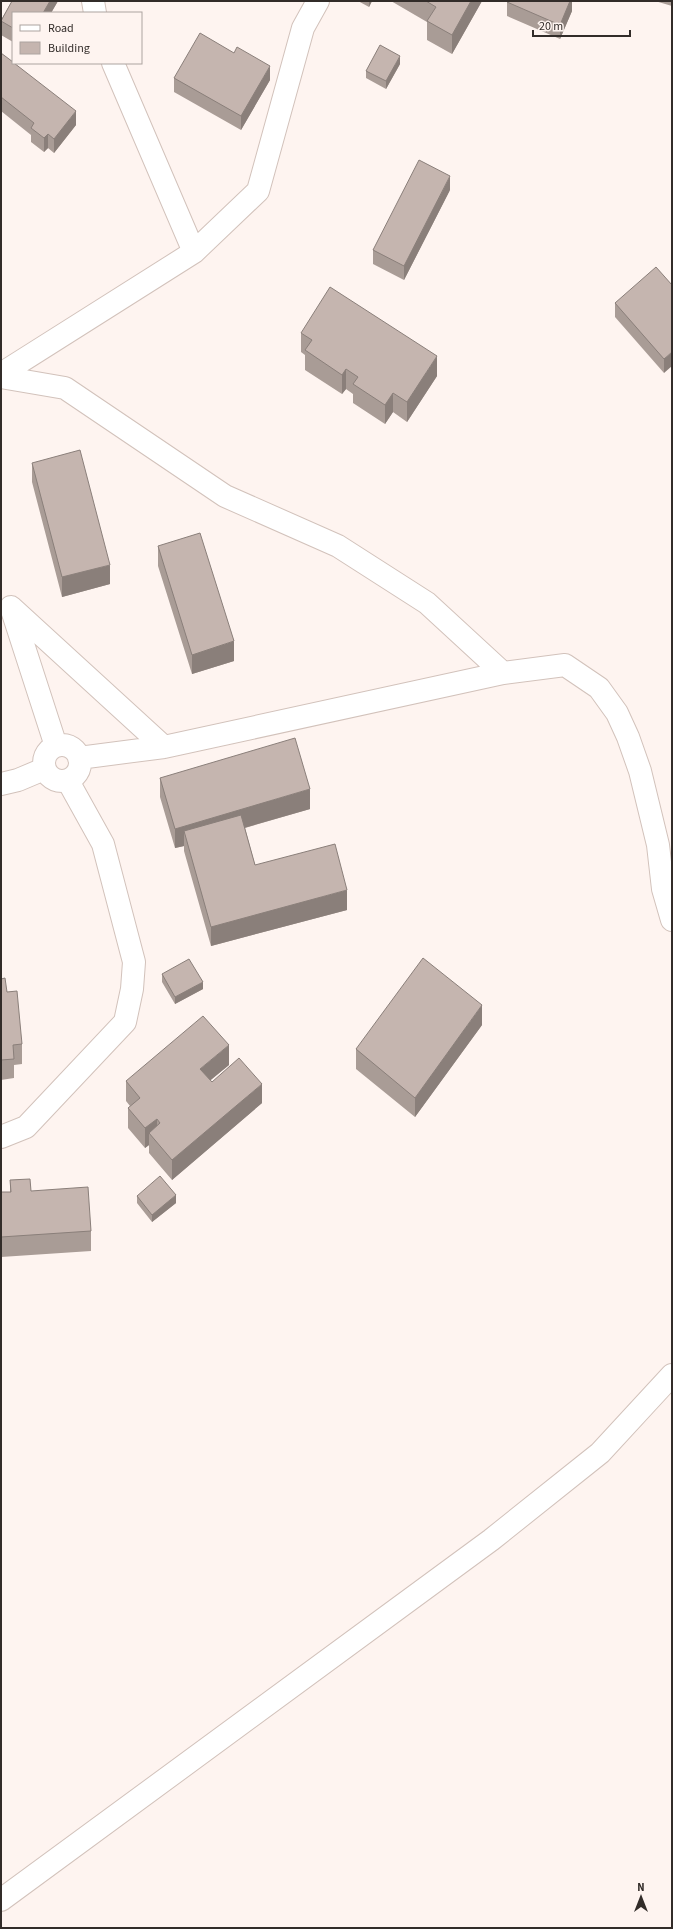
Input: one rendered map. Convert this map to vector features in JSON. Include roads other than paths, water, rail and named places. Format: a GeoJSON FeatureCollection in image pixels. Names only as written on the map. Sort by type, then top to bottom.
{"type":"FeatureCollection","features":[{"type":"Feature","properties":{"kind":"street"},"geometry":{"type":"LineString","coordinates":[[93,1],[95,12]]}},
{"type":"Feature","properties":{"kind":"street"},"geometry":{"type":"LineString","coordinates":[[1,376],[194,252],[258,191],[303,28],[318,1]]}},
{"type":"Feature","properties":{"kind":"street"},"geometry":{"type":"LineString","coordinates":[[113,64],[194,252]]}},
{"type":"Feature","properties":{"kind":"street"},"geometry":{"type":"LineString","coordinates":[[1,376],[65,388],[225,496],[338,546],[427,603],[503,673]]}},
{"type":"Feature","properties":{"kind":"street"},"geometry":{"type":"LineString","coordinates":[[56,746],[11,607],[164,747]]}},
{"type":"Feature","properties":{"kind":"street"},"geometry":{"type":"LineString","coordinates":[[79,758],[164,747],[503,673],[565,665],[600,688],[617,713],[640,771],[667,884],[672,920]]}},
{"type":"Feature","properties":{"kind":"street"},"geometry":{"type":"LineString","coordinates":[[56,746],[65,746],[74,750],[79,758],[80,767],[75,775],[68,781],[58,781],[50,777],[44,769],[44,760],[48,752],[56,746]]}},
{"type":"Feature","properties":{"kind":"street"},"geometry":{"type":"LineString","coordinates":[[1,784],[18,780],[44,769]]}},
{"type":"Feature","properties":{"kind":"street"},"geometry":{"type":"LineString","coordinates":[[1,1138],[26,1127],[125,1022],[132,989],[134,962],[104,844],[68,781]]}},
{"type":"Feature","properties":{"kind":"street"},"geometry":{"type":"LineString","coordinates":[[1,1900],[491,1540],[600,1453],[672,1375]]}}]}
